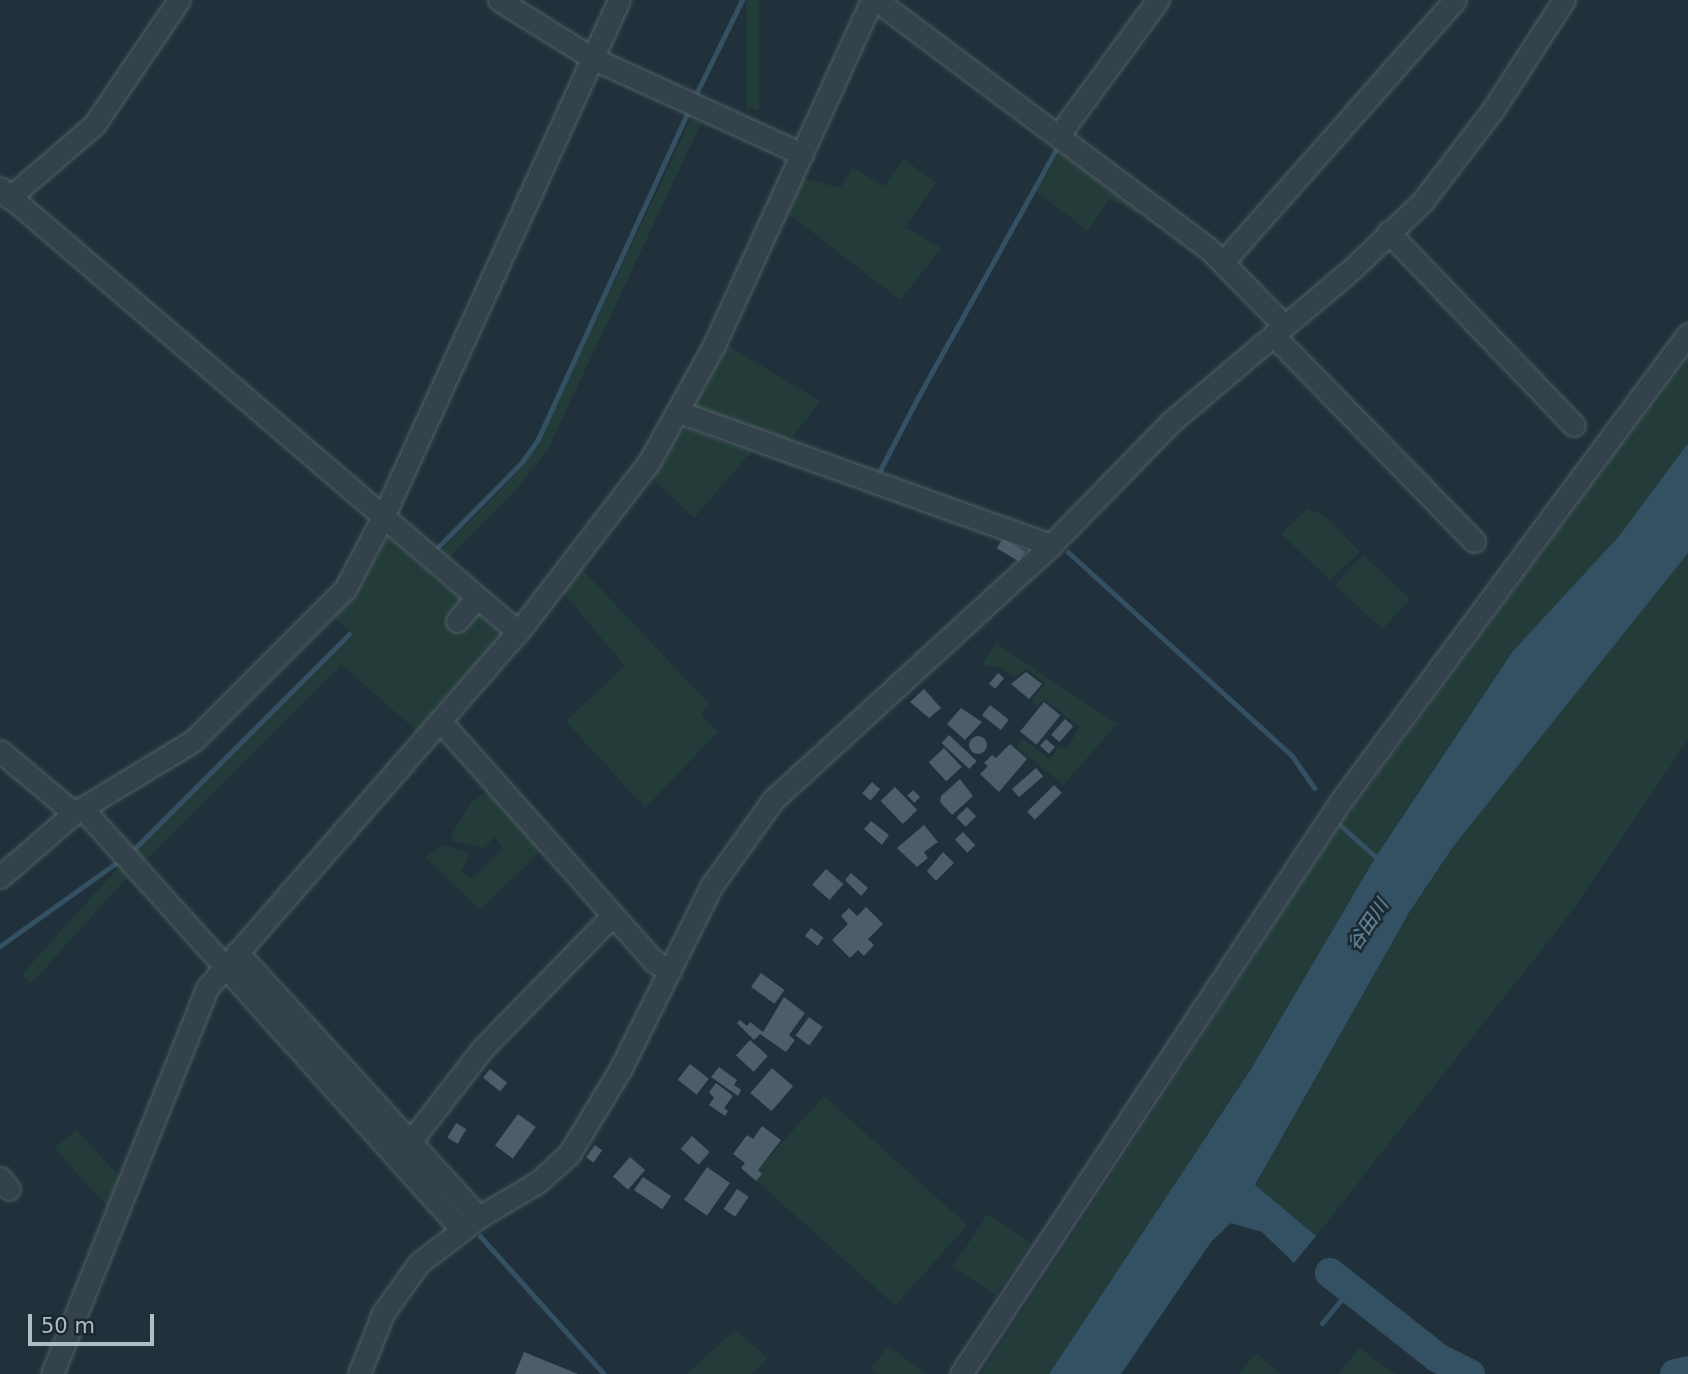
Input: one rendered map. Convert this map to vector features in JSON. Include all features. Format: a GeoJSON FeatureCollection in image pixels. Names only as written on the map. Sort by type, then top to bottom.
{"type":"FeatureCollection","features":[{"type":"Feature","properties":{"kind":"street"},"geometry":{"type":"LineString","coordinates":[[179,0],[93,125],[4,193],[518,632]]}},
{"type":"Feature","properties":{"kind":"street"},"geometry":{"type":"LineString","coordinates":[[499,0],[592,58],[802,155]]}},
{"type":"Feature","properties":{"kind":"street"},"geometry":{"type":"LineString","coordinates":[[0,877],[78,810],[193,741],[345,589],[383,517],[619,0]]}},
{"type":"Feature","properties":{"kind":"street"},"geometry":{"type":"LineString","coordinates":[[52,1374],[197,1004],[231,959],[518,632],[634,483],[679,412],[874,0],[1223,262],[1278,330],[1474,541]]}},
{"type":"Feature","properties":{"kind":"street"},"geometry":{"type":"LineString","coordinates":[[1058,136],[1158,0]]}},
{"type":"Feature","properties":{"kind":"street"},"geometry":{"type":"LineString","coordinates":[[1223,262],[1455,0]]}},
{"type":"Feature","properties":{"kind":"street"},"geometry":{"type":"LineString","coordinates":[[359,1374],[390,1303],[419,1263],[471,1224],[538,1182],[569,1154],[621,1068],[712,885],[773,800],[1051,545],[1172,421],[1422,202],[1494,108],[1564,0]]}},
{"type":"Feature","properties":{"kind":"street"},"geometry":{"type":"LineString","coordinates":[[1388,232],[1574,425]]}},
{"type":"Feature","properties":{"kind":"street"},"geometry":{"type":"LineString","coordinates":[[961,1374],[1340,802],[1688,334]]}},
{"type":"Feature","properties":{"kind":"street"},"geometry":{"type":"LineString","coordinates":[[679,412],[1051,545]]}},
{"type":"Feature","properties":{"kind":"street"},"geometry":{"type":"LineString","coordinates":[[457,621],[477,597]]}},
{"type":"Feature","properties":{"kind":"street"},"geometry":{"type":"LineString","coordinates":[[440,721],[655,962],[669,971]]}},
{"type":"Feature","properties":{"kind":"street"},"geometry":{"type":"LineString","coordinates":[[0,751],[78,810],[231,959],[410,1142],[471,1224]]}},
{"type":"Feature","properties":{"kind":"street"},"geometry":{"type":"LineString","coordinates":[[410,1142],[483,1048],[613,915]]}},
{"type":"Feature","properties":{"kind":"street"},"geometry":{"type":"LineString","coordinates":[[231,959],[471,1224]]}},
{"type":"Feature","properties":{"kind":"green space"},"geometry":{"type":"Polygon","coordinates":[[[746,0],[759,0],[759,109],[746,109],[746,0]]]}},
{"type":"Feature","properties":{"kind":"green space"},"geometry":{"type":"Polygon","coordinates":[[[691,119],[701,123],[548,449],[518,487],[445,562],[437,554],[514,476],[539,442],[691,119]]]}},
{"type":"Feature","properties":{"kind":"green space"},"geometry":{"type":"Polygon","coordinates":[[[1061,150],[1140,208],[1136,213],[1109,199],[1088,231],[1036,191],[1061,150]]]}},
{"type":"Feature","properties":{"kind":"green space"},"geometry":{"type":"Polygon","coordinates":[[[904,159],[936,183],[905,227],[941,248],[900,300],[785,211],[800,177],[840,188],[853,168],[884,186],[904,159]]]}},
{"type":"Feature","properties":{"kind":"green space"},"geometry":{"type":"Polygon","coordinates":[[[725,344],[820,401],[789,442],[692,407],[725,344]]]}},
{"type":"Feature","properties":{"kind":"green space"},"geometry":{"type":"Polygon","coordinates":[[[1688,355],[1688,443],[1620,535],[1513,651],[1375,858],[1251,1069],[1049,1374],[981,1374],[1340,825],[1688,355]]]}},
{"type":"Feature","properties":{"kind":"green space"},"geometry":{"type":"Polygon","coordinates":[[[686,428],[751,452],[694,518],[650,476],[677,433],[686,428]]]}},
{"type":"Feature","properties":{"kind":"green space"},"geometry":{"type":"Polygon","coordinates":[[[1308,508],[1326,517],[1360,552],[1330,580],[1281,534],[1308,508]]]}},
{"type":"Feature","properties":{"kind":"green space"},"geometry":{"type":"Polygon","coordinates":[[[387,536],[502,634],[417,731],[341,664],[142,864],[136,851],[353,635],[330,614],[354,598],[387,536]]]}},
{"type":"Feature","properties":{"kind":"green space"},"geometry":{"type":"Polygon","coordinates":[[[1688,553],[1688,740],[1572,911],[1316,1236],[1255,1186],[1410,911],[1453,847],[1688,553]]]}},
{"type":"Feature","properties":{"kind":"green space"},"geometry":{"type":"Polygon","coordinates":[[[1363,555],[1411,599],[1383,629],[1335,585],[1363,555]]]}},
{"type":"Feature","properties":{"kind":"green space"},"geometry":{"type":"Polygon","coordinates":[[[582,569],[709,704],[701,715],[718,732],[645,808],[566,721],[625,666],[563,592],[582,569]]]}},
{"type":"Feature","properties":{"kind":"green space"},"geometry":{"type":"Polygon","coordinates":[[[996,643],[1117,724],[1063,785],[1017,747],[1023,739],[1050,759],[1059,747],[1068,748],[1079,727],[1045,699],[1036,706],[1032,700],[1045,683],[1026,668],[1015,677],[997,666],[981,666],[996,643]]]}},
{"type":"Feature","properties":{"kind":"green space"},"geometry":{"type":"Polygon","coordinates":[[[491,788],[543,849],[480,910],[425,857],[443,845],[470,853],[461,872],[472,879],[503,848],[494,837],[484,848],[453,841],[452,834],[471,803],[491,788]]]}},
{"type":"Feature","properties":{"kind":"green space"},"geometry":{"type":"Polygon","coordinates":[[[124,861],[134,870],[31,983],[22,975],[124,861]]]}},
{"type":"Feature","properties":{"kind":"green space"},"geometry":{"type":"Polygon","coordinates":[[[824,1096],[967,1225],[895,1305],[752,1176],[824,1096]]]}},
{"type":"Feature","properties":{"kind":"green space"},"geometry":{"type":"Polygon","coordinates":[[[76,1130],[120,1177],[108,1207],[54,1148],[76,1130]]]}},
{"type":"Feature","properties":{"kind":"green space"},"geometry":{"type":"Polygon","coordinates":[[[988,1214],[1031,1243],[996,1295],[953,1266],[988,1214]]]}},
{"type":"Feature","properties":{"kind":"green space"},"geometry":{"type":"Polygon","coordinates":[[[735,1330],[768,1358],[751,1374],[686,1374],[735,1330]]]}},
{"type":"Feature","properties":{"kind":"green space"},"geometry":{"type":"Polygon","coordinates":[[[888,1346],[927,1374],[879,1374],[871,1369],[888,1346]]]}},
{"type":"Feature","properties":{"kind":"green space"},"geometry":{"type":"Polygon","coordinates":[[[1359,1348],[1395,1374],[1339,1374],[1359,1348]]]}},
{"type":"Feature","properties":{"kind":"green space"},"geometry":{"type":"Polygon","coordinates":[[[1256,1353],[1281,1374],[1239,1374],[1256,1353]]]}},
{"type":"Feature","properties":{"kind":"water","name":"谷田川"},"geometry":{"type":"Polygon","coordinates":[[[1688,443],[1688,553],[1453,847],[1410,911],[1255,1185],[1316,1236],[1294,1263],[1262,1232],[1231,1223],[1211,1242],[1121,1374],[1049,1374],[1251,1069],[1375,858],[1513,651],[1620,535],[1688,443]]]}},
{"type":"Feature","properties":{"kind":"building"},"geometry":{"type":"Polygon","coordinates":[[[1003,538],[1025,551],[1019,562],[997,548],[1003,538]]]}},
{"type":"Feature","properties":{"kind":"building"},"geometry":{"type":"Polygon","coordinates":[[[1026,672],[1042,684],[1029,699],[1011,684],[1026,672]]]}},
{"type":"Feature","properties":{"kind":"building"},"geometry":{"type":"Polygon","coordinates":[[[998,673],[1004,678],[995,689],[989,684],[998,673]]]}},
{"type":"Feature","properties":{"kind":"building"},"geometry":{"type":"Polygon","coordinates":[[[924,689],[941,708],[929,718],[910,702],[924,689]]]}},
{"type":"Feature","properties":{"kind":"building"},"geometry":{"type":"Polygon","coordinates":[[[1044,702],[1060,715],[1036,745],[1020,732],[1044,702]]]}},
{"type":"Feature","properties":{"kind":"building"},"geometry":{"type":"Polygon","coordinates":[[[990,705],[1009,720],[1001,730],[982,715],[990,705]]]}},
{"type":"Feature","properties":{"kind":"building"},"geometry":{"type":"Polygon","coordinates":[[[961,708],[982,722],[965,740],[947,724],[961,708]]]}},
{"type":"Feature","properties":{"kind":"building"},"geometry":{"type":"Polygon","coordinates":[[[1065,719],[1073,726],[1060,742],[1051,735],[1065,719]]]}},
{"type":"Feature","properties":{"kind":"building"},"geometry":{"type":"Polygon","coordinates":[[[949,735],[977,761],[969,769],[941,743],[949,735]]]}},
{"type":"Feature","properties":{"kind":"building"},"geometry":{"type":"Polygon","coordinates":[[[978,736],[984,739],[987,745],[984,751],[978,754],[972,751],[969,745],[972,739],[978,736]]]}},
{"type":"Feature","properties":{"kind":"building"},"geometry":{"type":"Polygon","coordinates":[[[1046,739],[1055,747],[1049,754],[1040,746],[1046,739]]]}},
{"type":"Feature","properties":{"kind":"building"},"geometry":{"type":"Polygon","coordinates":[[[1010,744],[1027,759],[999,792],[980,774],[988,766],[984,763],[992,755],[996,758],[1010,744]]]}},
{"type":"Feature","properties":{"kind":"building"},"geometry":{"type":"Polygon","coordinates":[[[944,748],[962,767],[946,781],[929,762],[944,748]]]}},
{"type":"Feature","properties":{"kind":"building"},"geometry":{"type":"Polygon","coordinates":[[[1036,768],[1043,776],[1019,797],[1012,789],[1036,768]]]}},
{"type":"Feature","properties":{"kind":"building"},"geometry":{"type":"Polygon","coordinates":[[[960,779],[973,796],[952,815],[940,802],[941,796],[960,779]]]}},
{"type":"Feature","properties":{"kind":"building"},"geometry":{"type":"Polygon","coordinates":[[[872,782],[880,789],[870,801],[862,793],[872,782]]]}},
{"type":"Feature","properties":{"kind":"building"},"geometry":{"type":"Polygon","coordinates":[[[1054,785],[1062,793],[1035,820],[1027,812],[1054,785]]]}},
{"type":"Feature","properties":{"kind":"building"},"geometry":{"type":"Polygon","coordinates":[[[895,787],[917,810],[903,824],[881,801],[895,787]]]}},
{"type":"Feature","properties":{"kind":"building"},"geometry":{"type":"Polygon","coordinates":[[[913,790],[920,797],[914,803],[907,796],[913,790]]]}},
{"type":"Feature","properties":{"kind":"building"},"geometry":{"type":"Polygon","coordinates":[[[967,807],[976,816],[966,827],[956,818],[967,807]]]}},
{"type":"Feature","properties":{"kind":"building"},"geometry":{"type":"Polygon","coordinates":[[[871,821],[889,835],[882,845],[864,829],[871,821]]]}},
{"type":"Feature","properties":{"kind":"building"},"geometry":{"type":"Polygon","coordinates":[[[924,825],[938,842],[924,852],[928,858],[917,867],[897,848],[924,825]]]}},
{"type":"Feature","properties":{"kind":"building"},"geometry":{"type":"Polygon","coordinates":[[[963,832],[975,845],[967,853],[955,840],[963,832]]]}},
{"type":"Feature","properties":{"kind":"building"},"geometry":{"type":"Polygon","coordinates":[[[943,852],[954,863],[936,881],[927,871],[943,852]]]}},
{"type":"Feature","properties":{"kind":"building"},"geometry":{"type":"Polygon","coordinates":[[[826,869],[843,884],[830,900],[812,885],[826,869]]]}},
{"type":"Feature","properties":{"kind":"building"},"geometry":{"type":"Polygon","coordinates":[[[851,873],[868,888],[861,896],[845,880],[851,873]]]}},
{"type":"Feature","properties":{"kind":"building"},"geometry":{"type":"Polygon","coordinates":[[[866,907],[883,924],[868,939],[874,945],[864,956],[858,950],[850,958],[832,940],[848,924],[841,916],[849,908],[857,916],[866,907]]]}},
{"type":"Feature","properties":{"kind":"building"},"geometry":{"type":"Polygon","coordinates":[[[811,928],[824,938],[817,946],[805,936],[811,928]]]}},
{"type":"Feature","properties":{"kind":"building"},"geometry":{"type":"Polygon","coordinates":[[[761,973],[784,990],[774,1004],[751,987],[761,973]]]}},
{"type":"Feature","properties":{"kind":"building"},"geometry":{"type":"Polygon","coordinates":[[[784,997],[805,1013],[789,1035],[795,1040],[786,1052],[760,1034],[754,1040],[737,1023],[740,1020],[747,1026],[750,1022],[763,1032],[784,997]]]}},
{"type":"Feature","properties":{"kind":"building"},"geometry":{"type":"Polygon","coordinates":[[[809,1017],[823,1027],[809,1046],[795,1036],[809,1017]]]}},
{"type":"Feature","properties":{"kind":"building"},"geometry":{"type":"Polygon","coordinates":[[[750,1040],[768,1056],[754,1072],[736,1056],[750,1040]]]}},
{"type":"Feature","properties":{"kind":"building"},"geometry":{"type":"Polygon","coordinates":[[[690,1064],[709,1079],[697,1095],[678,1080],[690,1064]]]}},
{"type":"Feature","properties":{"kind":"building"},"geometry":{"type":"Polygon","coordinates":[[[719,1067],[737,1080],[734,1085],[741,1090],[738,1096],[711,1077],[719,1067]]]}},
{"type":"Feature","properties":{"kind":"building"},"geometry":{"type":"Polygon","coordinates":[[[772,1068],[793,1086],[771,1111],[750,1093],[772,1068]]]}},
{"type":"Feature","properties":{"kind":"building"},"geometry":{"type":"Polygon","coordinates":[[[490,1069],[507,1083],[500,1091],[483,1078],[490,1069]]]}},
{"type":"Feature","properties":{"kind":"building"},"geometry":{"type":"Polygon","coordinates":[[[716,1083],[733,1096],[724,1108],[728,1111],[725,1116],[709,1105],[714,1098],[709,1092],[716,1083]]]}},
{"type":"Feature","properties":{"kind":"building"},"geometry":{"type":"Polygon","coordinates":[[[518,1114],[536,1127],[513,1158],[495,1146],[518,1114]]]}},
{"type":"Feature","properties":{"kind":"building"},"geometry":{"type":"Polygon","coordinates":[[[456,1123],[466,1129],[458,1144],[447,1138],[456,1123]]]}},
{"type":"Feature","properties":{"kind":"building"},"geometry":{"type":"Polygon","coordinates":[[[762,1126],[781,1140],[758,1170],[762,1174],[756,1181],[741,1168],[745,1163],[733,1154],[747,1135],[753,1139],[762,1126]]]}},
{"type":"Feature","properties":{"kind":"building"},"geometry":{"type":"Polygon","coordinates":[[[692,1136],[710,1152],[698,1165],[681,1149],[692,1136]]]}},
{"type":"Feature","properties":{"kind":"building"},"geometry":{"type":"Polygon","coordinates":[[[595,1145],[602,1150],[593,1162],[586,1157],[595,1145]]]}},
{"type":"Feature","properties":{"kind":"building"},"geometry":{"type":"Polygon","coordinates":[[[630,1157],[645,1170],[628,1190],[613,1177],[630,1157]]]}},
{"type":"Feature","properties":{"kind":"building"},"geometry":{"type":"Polygon","coordinates":[[[707,1167],[730,1183],[707,1216],[684,1200],[707,1167]]]}},
{"type":"Feature","properties":{"kind":"building"},"geometry":{"type":"Polygon","coordinates":[[[643,1177],[671,1196],[662,1209],[634,1190],[643,1177]]]}},
{"type":"Feature","properties":{"kind":"building"},"geometry":{"type":"Polygon","coordinates":[[[737,1189],[749,1197],[735,1217],[724,1209],[737,1189]]]}},
{"type":"Feature","properties":{"kind":"building"},"geometry":{"type":"Polygon","coordinates":[[[524,1352],[578,1374],[515,1374],[524,1352]]]}},
{"type":"Feature","properties":{"kind":"waterway"},"geometry":{"type":"LineString","coordinates":[[695,96],[742,0]]}},
{"type":"Feature","properties":{"kind":"waterway"},"geometry":{"type":"LineString","coordinates":[[435,550],[522,462],[538,439],[686,115]]}},
{"type":"Feature","properties":{"kind":"waterway"},"geometry":{"type":"LineString","coordinates":[[882,476],[878,474],[917,399],[1056,149]]}},
{"type":"Feature","properties":{"kind":"waterway"},"geometry":{"type":"LineString","coordinates":[[1068,552],[1292,756],[1314,788]]}},
{"type":"Feature","properties":{"kind":"waterway"},"geometry":{"type":"LineString","coordinates":[[131,852],[349,634]]}},
{"type":"Feature","properties":{"kind":"waterway"},"geometry":{"type":"LineString","coordinates":[[1340,825],[1379,860]]}},
{"type":"Feature","properties":{"kind":"waterway"},"geometry":{"type":"LineString","coordinates":[[0,946],[116,863]]}},
{"type":"Feature","properties":{"kind":"waterway"},"geometry":{"type":"LineString","coordinates":[[480,1236],[604,1374]]}},
{"type":"Feature","properties":{"kind":"waterway"},"geometry":{"type":"LineString","coordinates":[[1330,1273],[1438,1358],[1470,1374]]}},
{"type":"Feature","properties":{"kind":"waterway"},"geometry":{"type":"LineString","coordinates":[[1322,1323],[1350,1289]]}},
{"type":"Feature","properties":{"kind":"waterway"},"geometry":{"type":"LineString","coordinates":[[1675,1374],[1688,1371]]}}]}
